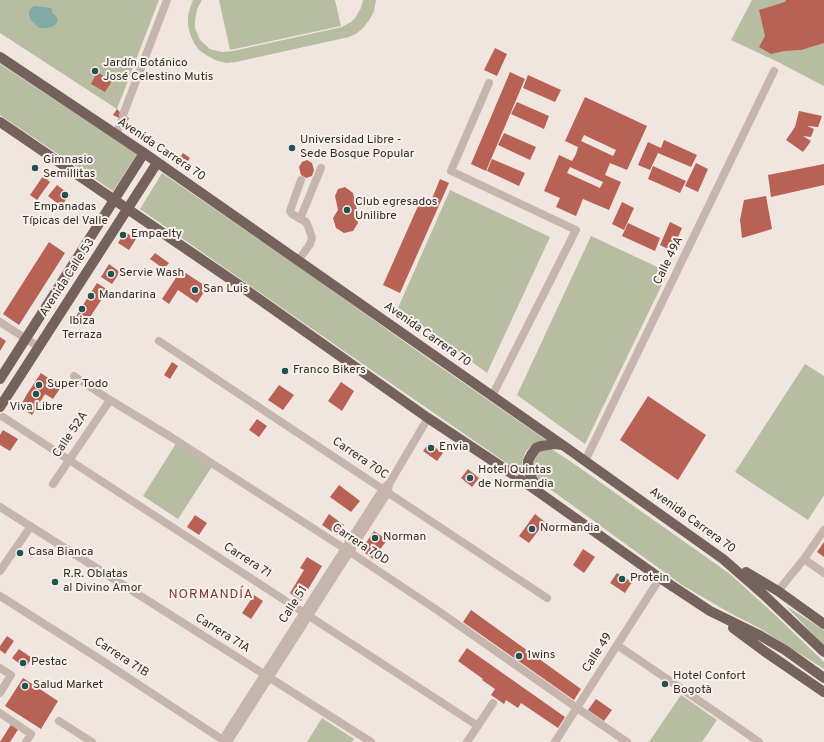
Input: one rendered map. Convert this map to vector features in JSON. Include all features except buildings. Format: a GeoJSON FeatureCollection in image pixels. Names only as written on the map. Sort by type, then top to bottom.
{"type":"FeatureCollection","features":[{"type":"Feature","properties":{"kind":"main road","name":"Avenida Carrera 70"},"geometry":{"type":"LineString","coordinates":[[0,57],[116,134],[564,446],[723,559],[763,594],[824,652]]}},
{"type":"Feature","properties":{"kind":"main road"},"geometry":{"type":"LineString","coordinates":[[0,122],[238,284],[428,418],[539,492],[824,692]]}},
{"type":"Feature","properties":{"kind":"main road","name":"Avenida Calle 53"},"geometry":{"type":"LineString","coordinates":[[0,379],[144,154]]}},
{"type":"Feature","properties":{"kind":"main road","name":"Avenida Calle 53"},"geometry":{"type":"LineString","coordinates":[[2,412],[39,347],[157,163]]}},
{"type":"Feature","properties":{"kind":"main road"},"geometry":{"type":"LineString","coordinates":[[539,492],[528,471],[528,461],[530,455],[536,448],[546,444],[564,446]]}},
{"type":"Feature","properties":{"kind":"main road"},"geometry":{"type":"LineString","coordinates":[[723,559],[778,591],[824,624]]}},
{"type":"Feature","properties":{"kind":"main road"},"geometry":{"type":"LineString","coordinates":[[710,611],[761,636],[785,650],[824,678]]}},
{"type":"Feature","properties":{"kind":"street"},"geometry":{"type":"LineString","coordinates":[[116,134],[167,0]]}},
{"type":"Feature","properties":{"kind":"street","name":"Calle 49A"},"geometry":{"type":"LineString","coordinates":[[585,461],[774,71]]}},
{"type":"Feature","properties":{"kind":"street"},"geometry":{"type":"LineString","coordinates":[[489,83],[452,171],[576,230],[492,396]]}},
{"type":"Feature","properties":{"kind":"street"},"geometry":{"type":"LineString","coordinates":[[300,218],[321,168]]}},
{"type":"Feature","properties":{"kind":"street"},"geometry":{"type":"LineString","coordinates":[[298,261],[310,244],[312,238],[307,224],[290,211],[301,180]]}},
{"type":"Feature","properties":{"kind":"street"},"geometry":{"type":"LineString","coordinates":[[0,322],[39,347]]}},
{"type":"Feature","properties":{"kind":"street","name":"Carrera 70C"},"geometry":{"type":"LineString","coordinates":[[159,341],[387,488],[547,598]]}},
{"type":"Feature","properties":{"kind":"street","name":"Carrera 70D"},"geometry":{"type":"LineString","coordinates":[[74,376],[347,550],[444,615],[627,742]]}},
{"type":"Feature","properties":{"kind":"street","name":"Calle 52A"},"geometry":{"type":"LineString","coordinates":[[53,484],[110,400]]}},
{"type":"Feature","properties":{"kind":"street","name":"Carrera 71"},"geometry":{"type":"LineString","coordinates":[[2,412],[69,459],[478,726]]}},
{"type":"Feature","properties":{"kind":"street","name":"Calle 51"},"geometry":{"type":"LineString","coordinates":[[225,741],[387,488],[428,418]]}},
{"type":"Feature","properties":{"kind":"street","name":"Carrera 71A"},"geometry":{"type":"LineString","coordinates":[[0,507],[371,742]]}},
{"type":"Feature","properties":{"kind":"street"},"geometry":{"type":"LineString","coordinates":[[0,571],[31,526]]}},
{"type":"Feature","properties":{"kind":"street"},"geometry":{"type":"LineString","coordinates":[[778,591],[804,559],[824,530]]}},
{"type":"Feature","properties":{"kind":"street"},"geometry":{"type":"LineString","coordinates":[[804,559],[824,573]]}},
{"type":"Feature","properties":{"kind":"street","name":"Calle 49"},"geometry":{"type":"LineString","coordinates":[[555,742],[660,578]]}},
{"type":"Feature","properties":{"kind":"street","name":"Carrera 71B"},"geometry":{"type":"LineString","coordinates":[[0,596],[225,741]]}},
{"type":"Feature","properties":{"kind":"street"},"geometry":{"type":"LineString","coordinates":[[617,645],[759,742]]}},
{"type":"Feature","properties":{"kind":"street"},"geometry":{"type":"LineString","coordinates":[[0,668],[11,674],[0,693]]}},
{"type":"Feature","properties":{"kind":"street"},"geometry":{"type":"LineString","coordinates":[[467,742],[493,703]]}},
{"type":"Feature","properties":{"kind":"street"},"geometry":{"type":"LineString","coordinates":[[0,713],[31,734],[26,742]]}},
{"type":"Feature","properties":{"kind":"street"},"geometry":{"type":"LineString","coordinates":[[59,720],[92,742]]}},
{"type":"Feature","properties":{"kind":"green space","name":"Jardín Botánico José Celestino Mutis"},"geometry":{"type":"Polygon","coordinates":[[[0,0],[159,0],[117,109],[0,33],[0,0]]]}},
{"type":"Feature","properties":{"kind":"green space"},"geometry":{"type":"Polygon","coordinates":[[[193,0],[202,0],[197,9],[195,21],[195,28],[200,40],[210,49],[222,52],[233,51],[342,27],[355,18],[361,8],[363,0],[376,0],[374,11],[370,19],[356,34],[349,37],[226,63],[215,60],[206,55],[199,50],[194,43],[188,25],[188,16],[193,0]]]}},
{"type":"Feature","properties":{"kind":"green space"},"geometry":{"type":"Polygon","coordinates":[[[219,0],[335,0],[341,26],[230,50],[219,0]]]}},
{"type":"Feature","properties":{"kind":"green space"},"geometry":{"type":"Polygon","coordinates":[[[752,0],[824,0],[824,86],[731,40],[752,0]]]}},
{"type":"Feature","properties":{"kind":"green space"},"geometry":{"type":"Polygon","coordinates":[[[0,64],[137,154],[113,191],[0,115],[0,64]]]}},
{"type":"Feature","properties":{"kind":"green space"},"geometry":{"type":"Polygon","coordinates":[[[162,173],[546,440],[536,443],[526,451],[523,458],[521,473],[140,209],[162,173]]]}},
{"type":"Feature","properties":{"kind":"green space"},"geometry":{"type":"Polygon","coordinates":[[[450,190],[550,237],[487,373],[398,308],[450,190]]]}},
{"type":"Feature","properties":{"kind":"green space"},"geometry":{"type":"Polygon","coordinates":[[[591,236],[668,272],[585,444],[517,395],[591,236]]]}},
{"type":"Feature","properties":{"kind":"green space"},"geometry":{"type":"Polygon","coordinates":[[[805,364],[824,376],[824,495],[808,520],[735,472],[805,364]]]}},
{"type":"Feature","properties":{"kind":"green space"},"geometry":{"type":"Polygon","coordinates":[[[177,442],[213,465],[178,519],[143,496],[177,442]]]}},
{"type":"Feature","properties":{"kind":"green space"},"geometry":{"type":"Polygon","coordinates":[[[543,449],[553,450],[570,461],[730,574],[824,662],[824,669],[761,629],[682,585],[537,480],[532,469],[533,460],[536,454],[543,449]]]}},
{"type":"Feature","properties":{"kind":"green space"},"geometry":{"type":"Polygon","coordinates":[[[786,606],[824,630],[824,646],[786,606]]]}},
{"type":"Feature","properties":{"kind":"green space"},"geometry":{"type":"Polygon","coordinates":[[[681,695],[717,720],[702,742],[649,742],[681,695]]]}},
{"type":"Feature","properties":{"kind":"green space"},"geometry":{"type":"Polygon","coordinates":[[[322,718],[354,739],[352,742],[307,742],[322,718]]]}},
{"type":"Feature","properties":{"kind":"water"},"geometry":{"type":"Polygon","coordinates":[[[35,6],[51,8],[53,14],[58,20],[56,24],[52,27],[39,28],[31,20],[29,15],[29,11],[35,6]]]}},
{"type":"Feature","properties":{"kind":"place","name":"Jardín Botánico José Celestino Mutis"},"geometry":{"type":"Point","coordinates":[95,71]}},
{"type":"Feature","properties":{"kind":"place","name":"Universidad Libre - Sede Bosque Popular"},"geometry":{"type":"Point","coordinates":[292,148]}},
{"type":"Feature","properties":{"kind":"place","name":"Gimnasio Semillitas"},"geometry":{"type":"Point","coordinates":[35,168]}},
{"type":"Feature","properties":{"kind":"place","name":"Empanadas Típicas del Valle"},"geometry":{"type":"Point","coordinates":[65,195]}},
{"type":"Feature","properties":{"kind":"place","name":"Club egresados Unilibre"},"geometry":{"type":"Point","coordinates":[347,210]}},
{"type":"Feature","properties":{"kind":"place","name":"Empaelty"},"geometry":{"type":"Point","coordinates":[123,235]}},
{"type":"Feature","properties":{"kind":"place","name":"Servie Wash"},"geometry":{"type":"Point","coordinates":[111,274]}},
{"type":"Feature","properties":{"kind":"place","name":"San Luis"},"geometry":{"type":"Point","coordinates":[195,290]}},
{"type":"Feature","properties":{"kind":"place","name":"Mandarina"},"geometry":{"type":"Point","coordinates":[91,296]}},
{"type":"Feature","properties":{"kind":"place","name":"Ibiza Terraza"},"geometry":{"type":"Point","coordinates":[82,309]}},
{"type":"Feature","properties":{"kind":"place","name":"Franco Bikers"},"geometry":{"type":"Point","coordinates":[285,371]}},
{"type":"Feature","properties":{"kind":"place","name":"Super Todo"},"geometry":{"type":"Point","coordinates":[39,385]}},
{"type":"Feature","properties":{"kind":"place","name":"Viva Libre"},"geometry":{"type":"Point","coordinates":[36,394]}},
{"type":"Feature","properties":{"kind":"place","name":"Envia"},"geometry":{"type":"Point","coordinates":[431,448]}},
{"type":"Feature","properties":{"kind":"place","name":"Hotel Quintas de Normandia"},"geometry":{"type":"Point","coordinates":[470,478]}},
{"type":"Feature","properties":{"kind":"place","name":"Normandia"},"geometry":{"type":"Point","coordinates":[532,529]}},
{"type":"Feature","properties":{"kind":"place","name":"Norman"},"geometry":{"type":"Point","coordinates":[375,538]}},
{"type":"Feature","properties":{"kind":"place","name":"Casa Bianca"},"geometry":{"type":"Point","coordinates":[20,553]}},
{"type":"Feature","properties":{"kind":"place","name":"Protein"},"geometry":{"type":"Point","coordinates":[622,579]}},
{"type":"Feature","properties":{"kind":"place","name":"R.R. Oblatas al Divino Amor"},"geometry":{"type":"Point","coordinates":[55,582]}},
{"type":"Feature","properties":{"kind":"place","name":"1wins"},"geometry":{"type":"Point","coordinates":[519,656]}},
{"type":"Feature","properties":{"kind":"place","name":"Pestac"},"geometry":{"type":"Point","coordinates":[23,663]}},
{"type":"Feature","properties":{"kind":"place","name":"Hotel Confort Bogotà"},"geometry":{"type":"Point","coordinates":[665,684]}},
{"type":"Feature","properties":{"kind":"place","name":"Salud Market"},"geometry":{"type":"Point","coordinates":[25,686]}},
{"type":"Feature","properties":{"kind":"district","name":"NORMANDÍA"},"geometry":{"type":"Point","coordinates":[211,595]}}]}
